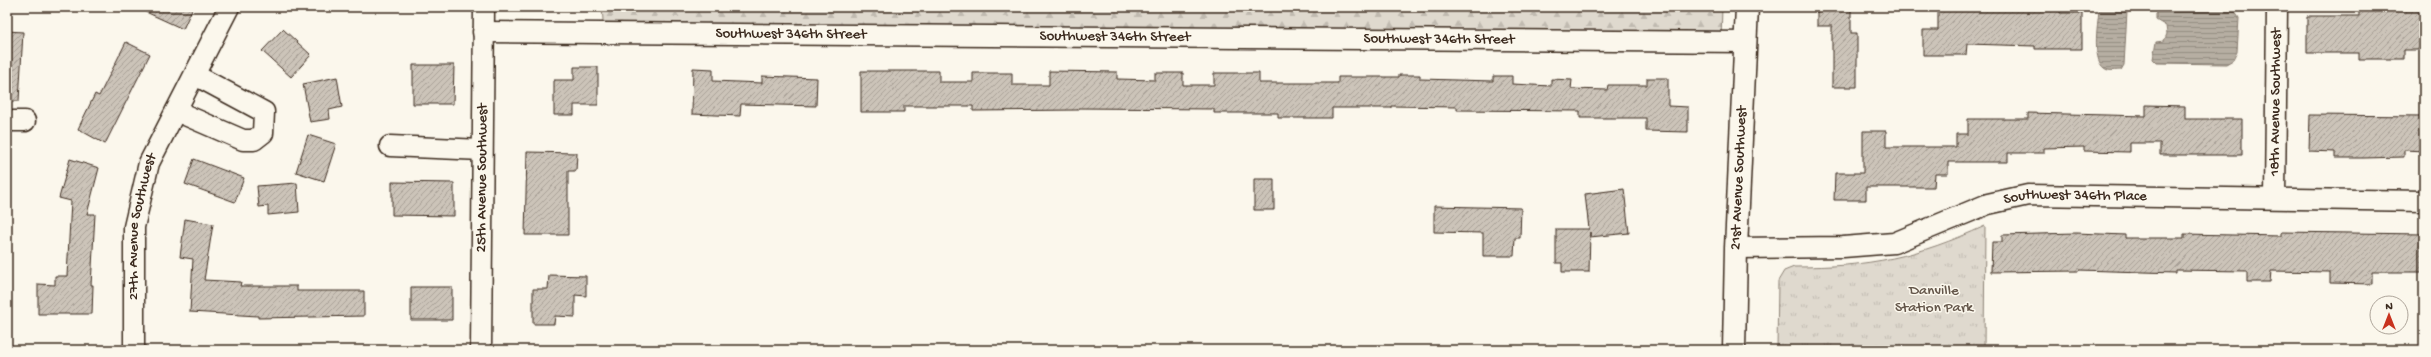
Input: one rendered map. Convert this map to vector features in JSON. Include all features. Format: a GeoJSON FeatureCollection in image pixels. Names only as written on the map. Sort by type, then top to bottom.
{"type":"FeatureCollection","features":[{"type":"Feature","properties":{"kind":"main road","name":"21st Avenue Southwest"},"geometry":{"type":"LineString","coordinates":[[1734,350],[1736,248],[1747,7]]}},
{"type":"Feature","properties":{"kind":"street","name":"27th Avenue Southwest"},"geometry":{"type":"LineString","coordinates":[[134,350],[134,227],[149,164],[229,7]]}},
{"type":"Feature","properties":{"kind":"street","name":"25th Avenue Southwest"},"geometry":{"type":"LineString","coordinates":[[481,350],[484,7]]}},
{"type":"Feature","properties":{"kind":"street","name":"18th Avenue Southwest"},"geometry":{"type":"LineString","coordinates":[[2274,197],[2276,7]]}},
{"type":"Feature","properties":{"kind":"street","name":"Southwest 346th Street"},"geometry":{"type":"LineString","coordinates":[[483,32],[1746,42]]}},
{"type":"Feature","properties":{"kind":"street"},"geometry":{"type":"LineString","coordinates":[[176,111],[243,140],[254,140],[263,132],[264,112],[195,75]]}},
{"type":"Feature","properties":{"kind":"street"},"geometry":{"type":"LineString","coordinates":[[390,146],[482,150]]}},
{"type":"Feature","properties":{"kind":"street","name":"Southwest 346th Place"},"geometry":{"type":"LineString","coordinates":[[1736,248],[1843,247],[1894,243],[1988,204],[2028,195],[2274,197],[2424,201]]}},
{"type":"Feature","properties":{"kind":"green space"},"geometry":{"type":"Polygon","coordinates":[[[602,7],[1722,7],[1721,41],[604,33],[602,7]]]}},
{"type":"Feature","properties":{"kind":"green space","name":"Danville Station Park"},"geometry":{"type":"Polygon","coordinates":[[[1985,226],[1984,350],[1777,350],[1778,281],[1784,271],[1794,267],[1821,267],[1870,262],[1915,253],[1960,237],[1985,226]]]}},
{"type":"Feature","properties":{"kind":"shaded area"},"geometry":{"type":"Polygon","coordinates":[[[2105,7],[2124,9],[2127,12],[2124,65],[2121,70],[2108,70],[2102,67],[2097,53],[2096,43],[2099,10],[2105,7]]]}},
{"type":"Feature","properties":{"kind":"shaded area"},"geometry":{"type":"Polygon","coordinates":[[[2228,8],[2235,12],[2239,18],[2237,52],[2233,60],[2226,64],[2157,63],[2153,59],[2156,42],[2164,41],[2167,34],[2166,26],[2156,20],[2156,14],[2160,10],[2228,8]]]}},
{"type":"Feature","properties":{"kind":"building"},"geometry":{"type":"Polygon","coordinates":[[[135,7],[193,7],[183,29],[135,7]]]}},
{"type":"Feature","properties":{"kind":"building"},"geometry":{"type":"Polygon","coordinates":[[[1817,7],[1851,7],[1851,33],[1857,33],[1857,87],[1832,87],[1832,26],[1817,26],[1817,7]]]}},
{"type":"Feature","properties":{"kind":"building"},"geometry":{"type":"Polygon","coordinates":[[[1938,7],[2035,9],[2060,7],[2060,13],[2082,13],[2082,49],[2035,49],[2035,46],[1967,44],[1966,55],[1923,55],[1923,30],[1938,30],[1938,7]]]}},
{"type":"Feature","properties":{"kind":"building"},"geometry":{"type":"Polygon","coordinates":[[[2424,10],[2424,50],[2404,50],[2404,59],[2359,59],[2359,53],[2307,53],[2307,16],[2359,16],[2359,11],[2424,10]]]}},
{"type":"Feature","properties":{"kind":"building"},"geometry":{"type":"Polygon","coordinates":[[[283,29],[311,55],[291,77],[262,51],[283,29]]]}},
{"type":"Feature","properties":{"kind":"building"},"geometry":{"type":"Polygon","coordinates":[[[7,31],[23,32],[19,101],[7,101],[7,31]]]}},
{"type":"Feature","properties":{"kind":"building"},"geometry":{"type":"Polygon","coordinates":[[[126,42],[150,54],[105,144],[78,129],[95,94],[99,96],[126,42]]]}},
{"type":"Feature","properties":{"kind":"building"},"geometry":{"type":"Polygon","coordinates":[[[413,65],[454,65],[453,104],[413,104],[413,65]]]}},
{"type":"Feature","properties":{"kind":"building"},"geometry":{"type":"Polygon","coordinates":[[[574,67],[598,67],[598,105],[574,105],[574,115],[554,115],[554,80],[574,80],[574,67]]]}},
{"type":"Feature","properties":{"kind":"building"},"geometry":{"type":"Polygon","coordinates":[[[693,68],[713,69],[713,81],[762,83],[762,76],[817,78],[816,106],[741,104],[740,116],[692,114],[693,68]]]}},
{"type":"Feature","properties":{"kind":"building"},"geometry":{"type":"Polygon","coordinates":[[[861,71],[939,71],[939,82],[973,82],[973,73],[1012,73],[1012,85],[1049,85],[1049,71],[1117,72],[1117,79],[1155,80],[1155,73],[1183,73],[1183,85],[1214,85],[1214,73],[1259,73],[1259,83],[1338,83],[1338,77],[1399,77],[1399,75],[1420,75],[1420,79],[1493,81],[1493,76],[1512,76],[1512,84],[1551,86],[1551,79],[1572,80],[1571,89],[1607,90],[1608,85],[1647,85],[1647,78],[1668,78],[1668,106],[1688,107],[1688,132],[1646,131],[1646,118],[1580,118],[1580,111],[1457,110],[1457,107],[1391,106],[1391,108],[1332,108],[1332,118],[1278,118],[1278,113],[1214,113],[1214,109],[1078,108],[1078,110],[973,111],[973,106],[904,106],[904,112],[861,112],[861,71]]]}},
{"type":"Feature","properties":{"kind":"building"},"geometry":{"type":"Polygon","coordinates":[[[337,77],[342,107],[329,110],[330,119],[310,122],[303,84],[337,77]]]}},
{"type":"Feature","properties":{"kind":"building"},"geometry":{"type":"Polygon","coordinates":[[[2146,105],[2185,106],[2185,119],[2242,119],[2242,155],[2160,155],[2160,143],[2130,143],[2130,152],[2084,151],[2084,147],[2044,148],[2044,153],[2008,153],[2008,162],[1948,162],[1948,174],[1935,174],[1934,187],[1866,187],[1866,200],[1834,200],[1835,173],[1863,173],[1863,131],[1886,131],[1886,147],[1956,147],[1956,134],[1968,134],[1968,119],[2028,119],[2028,113],[2146,116],[2146,105]]]}},
{"type":"Feature","properties":{"kind":"building"},"geometry":{"type":"Polygon","coordinates":[[[2310,115],[2424,116],[2424,151],[2404,150],[2404,157],[2335,158],[2335,152],[2309,151],[2310,115]]]}},
{"type":"Feature","properties":{"kind":"building"},"geometry":{"type":"Polygon","coordinates":[[[308,135],[336,144],[324,181],[296,172],[308,135]]]}},
{"type":"Feature","properties":{"kind":"building"},"geometry":{"type":"Polygon","coordinates":[[[527,152],[577,153],[576,171],[568,171],[568,235],[525,235],[527,152]]]}},
{"type":"Feature","properties":{"kind":"building"},"geometry":{"type":"Polygon","coordinates":[[[70,159],[99,168],[87,214],[95,214],[91,285],[93,285],[92,314],[38,314],[38,284],[55,285],[55,276],[67,276],[71,201],[59,198],[70,159]]]}},
{"type":"Feature","properties":{"kind":"building"},"geometry":{"type":"Polygon","coordinates":[[[194,159],[244,178],[235,202],[185,184],[194,159]]]}},
{"type":"Feature","properties":{"kind":"building"},"geometry":{"type":"Polygon","coordinates":[[[1254,179],[1274,179],[1274,210],[1254,210],[1254,179]]]}},
{"type":"Feature","properties":{"kind":"building"},"geometry":{"type":"Polygon","coordinates":[[[392,182],[454,183],[454,216],[392,215],[392,182]]]}},
{"type":"Feature","properties":{"kind":"building"},"geometry":{"type":"Polygon","coordinates":[[[297,183],[299,212],[268,215],[268,206],[259,207],[257,186],[297,183]]]}},
{"type":"Feature","properties":{"kind":"building"},"geometry":{"type":"Polygon","coordinates":[[[1624,189],[1629,233],[1590,237],[1590,232],[1589,272],[1562,272],[1562,263],[1556,263],[1556,229],[1589,229],[1585,194],[1624,189]]]}},
{"type":"Feature","properties":{"kind":"building"},"geometry":{"type":"Polygon","coordinates":[[[1434,206],[1521,208],[1520,238],[1515,238],[1514,256],[1483,256],[1483,233],[1434,232],[1434,206]]]}},
{"type":"Feature","properties":{"kind":"building"},"geometry":{"type":"Polygon","coordinates":[[[185,219],[213,224],[204,280],[241,282],[240,286],[297,286],[297,291],[364,291],[364,316],[258,318],[258,316],[190,312],[193,259],[180,257],[185,219]]]}},
{"type":"Feature","properties":{"kind":"building"},"geometry":{"type":"Polygon","coordinates":[[[2281,232],[2422,234],[2422,272],[2372,272],[2372,284],[2330,283],[2330,272],[2271,271],[2270,282],[2247,282],[2247,271],[2176,270],[2176,273],[2079,270],[1991,272],[1992,242],[2002,242],[2002,235],[2076,233],[2125,235],[2125,238],[2184,238],[2184,234],[2281,236],[2281,232]]]}},
{"type":"Feature","properties":{"kind":"building"},"geometry":{"type":"Polygon","coordinates":[[[549,275],[586,276],[586,296],[575,295],[575,317],[555,316],[554,324],[533,324],[533,289],[548,289],[549,275]]]}},
{"type":"Feature","properties":{"kind":"building"},"geometry":{"type":"Polygon","coordinates":[[[411,287],[452,287],[452,320],[411,320],[411,287]]]}}]}
